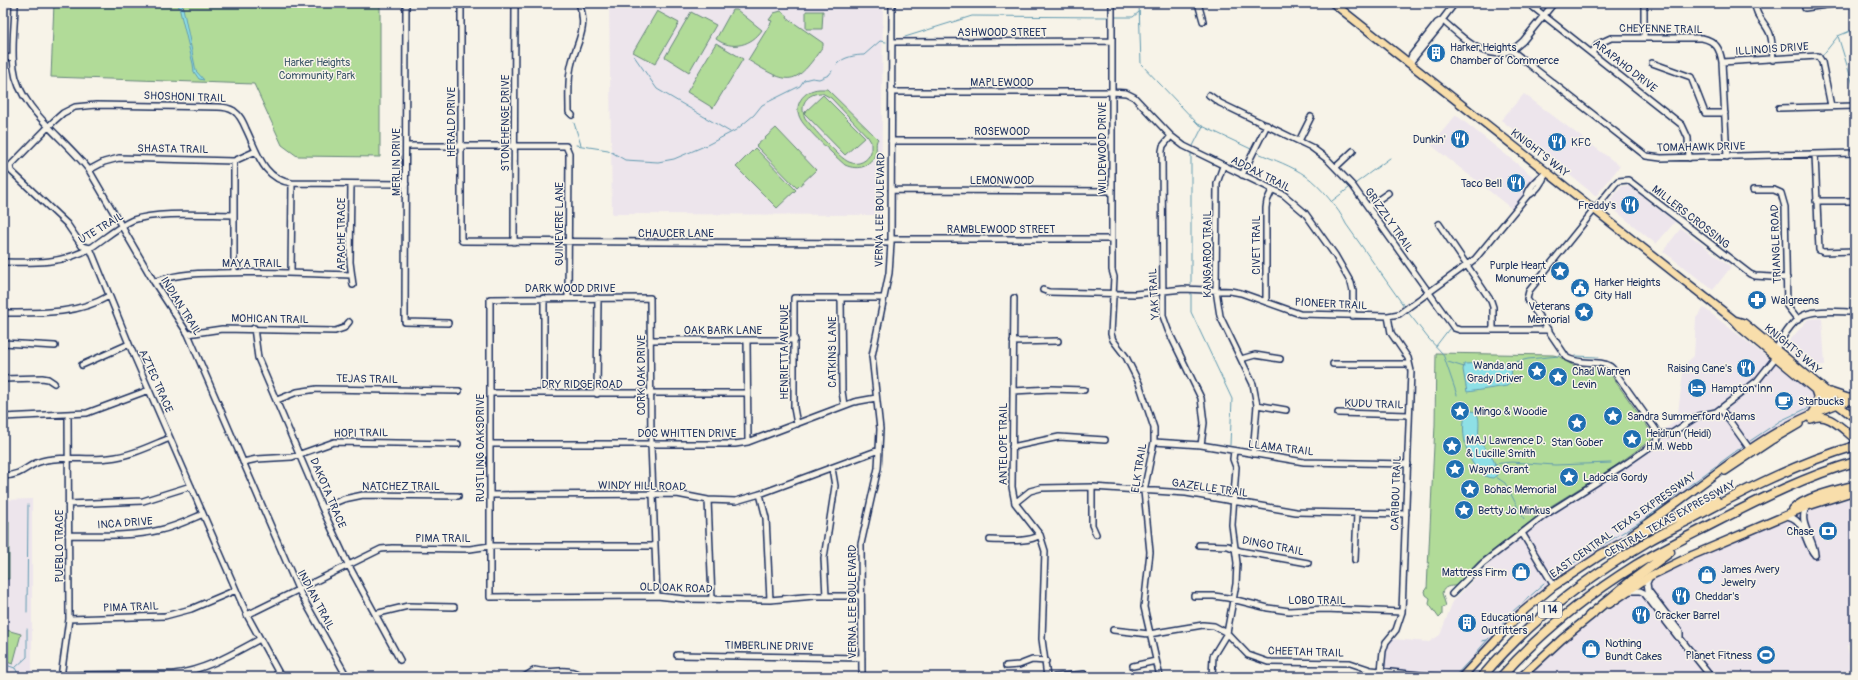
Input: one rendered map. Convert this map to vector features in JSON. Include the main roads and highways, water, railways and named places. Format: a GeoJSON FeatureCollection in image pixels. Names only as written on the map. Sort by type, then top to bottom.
{"type":"FeatureCollection","features":[{"type":"Feature","properties":{"kind":"highway","name":"CENTRAL TEXAS EXPRESSWAY"},"geometry":{"type":"LineString","coordinates":[[1482,677],[1534,623],[1588,580],[1648,541],[1760,482],[1806,462],[1855,446]]}},
{"type":"Feature","properties":{"kind":"highway","name":"I 14"},"geometry":{"type":"LineString","coordinates":[[1501,677],[1539,637],[1590,596],[1637,565],[1732,514],[1792,484],[1855,462]]}},
{"type":"Feature","properties":{"kind":"highway"},"geometry":{"type":"LineString","coordinates":[[1600,555],[1664,523],[1752,484],[1760,482]]}},
{"type":"Feature","properties":{"kind":"highway"},"geometry":{"type":"LineString","coordinates":[[1589,616],[1657,560],[1726,521],[1732,514]]}},
{"type":"Feature","properties":{"kind":"main road","name":"KNIGHT'S WAY"},"geometry":{"type":"LineString","coordinates":[[1333,3],[1734,320],[1753,339],[1828,401],[1835,403],[1855,418]]}},
{"type":"Feature","properties":{"kind":"main road","name":"KNIGHT'S WAY"},"geometry":{"type":"LineString","coordinates":[[1734,320],[1744,323],[1826,390],[1833,397],[1835,403]]}},
{"type":"Feature","properties":{"kind":"main road"},"geometry":{"type":"LineString","coordinates":[[1753,339],[1760,340],[1774,350],[1776,349]]}},
{"type":"Feature","properties":{"kind":"main road"},"geometry":{"type":"LineString","coordinates":[[1813,413],[1819,402],[1815,390]]}},
{"type":"Feature","properties":{"kind":"main road"},"geometry":{"type":"LineString","coordinates":[[1826,390],[1848,398],[1855,398]]}},
{"type":"Feature","properties":{"kind":"main road","name":"EAST CENTRAL TEXAS EXPRESSWAY"},"geometry":{"type":"LineString","coordinates":[[1462,677],[1521,613],[1554,586],[1653,521],[1749,448],[1781,429],[1813,413],[1835,403],[1855,398]]}},
{"type":"Feature","properties":{"kind":"main road"},"geometry":{"type":"LineString","coordinates":[[1711,478],[1735,466],[1770,441],[1818,416],[1826,417],[1855,439]]}},
{"type":"Feature","properties":{"kind":"main road"},"geometry":{"type":"LineString","coordinates":[[1787,515],[1803,502],[1855,485]]}},
{"type":"Feature","properties":{"kind":"main road"},"geometry":{"type":"LineString","coordinates":[[1521,677],[1550,649],[1589,616],[1650,576],[1693,555],[1808,506],[1855,492]]}},
{"type":"Feature","properties":{"kind":"water"},"geometry":{"type":"Polygon","coordinates":[[[178,3],[182,3],[196,71],[204,80],[199,79],[194,72],[178,3]]]}},
{"type":"Feature","properties":{"kind":"water"},"geometry":{"type":"Polygon","coordinates":[[[1511,362],[1511,382],[1507,386],[1467,392],[1463,370],[1464,364],[1511,362]]]}},
{"type":"Feature","properties":{"kind":"water"},"geometry":{"type":"Polygon","coordinates":[[[1467,412],[1475,412],[1479,418],[1480,442],[1491,455],[1495,463],[1497,475],[1493,478],[1485,476],[1477,470],[1467,451],[1463,429],[1464,419],[1467,412]]]}},
{"type":"Feature","properties":{"kind":"waterway"},"geometry":{"type":"LineString","coordinates":[[1139,3],[1141,64],[1198,124],[1251,149]]}},
{"type":"Feature","properties":{"kind":"waterway"},"geometry":{"type":"LineString","coordinates":[[1116,17],[1133,17],[1139,12]]}},
{"type":"Feature","properties":{"kind":"waterway"},"geometry":{"type":"LineString","coordinates":[[905,37],[972,16],[1108,17]]}},
{"type":"Feature","properties":{"kind":"waterway"},"geometry":{"type":"LineString","coordinates":[[1822,56],[1838,36],[1855,29]]}},
{"type":"Feature","properties":{"kind":"waterway"},"geometry":{"type":"LineString","coordinates":[[1838,36],[1855,91]]}},
{"type":"Feature","properties":{"kind":"waterway"},"geometry":{"type":"LineString","coordinates":[[837,64],[846,58],[864,55],[880,41],[886,42]]}},
{"type":"Feature","properties":{"kind":"waterway"},"geometry":{"type":"LineString","coordinates":[[634,56],[657,89],[730,132]]}},
{"type":"Feature","properties":{"kind":"waterway"},"geometry":{"type":"LineString","coordinates":[[576,145],[608,150],[625,160],[658,162],[674,159],[707,145],[736,130],[754,115],[762,105],[800,86],[804,80],[812,78],[819,79],[829,75],[832,71]]}},
{"type":"Feature","properties":{"kind":"waterway"},"geometry":{"type":"LineString","coordinates":[[574,123],[581,145]]}},
{"type":"Feature","properties":{"kind":"waterway"},"geometry":{"type":"LineString","coordinates":[[1193,146],[1203,126]]}},
{"type":"Feature","properties":{"kind":"waterway"},"geometry":{"type":"LineString","coordinates":[[1258,153],[1301,172],[1323,191],[1404,306]]}},
{"type":"Feature","properties":{"kind":"waterway"},"geometry":{"type":"LineString","coordinates":[[1191,154],[1191,284]]}},
{"type":"Feature","properties":{"kind":"waterway"},"geometry":{"type":"LineString","coordinates":[[1356,183],[1390,158]]}},
{"type":"Feature","properties":{"kind":"waterway"},"geometry":{"type":"LineString","coordinates":[[1332,201],[1349,188]]}},
{"type":"Feature","properties":{"kind":"waterway"},"geometry":{"type":"LineString","coordinates":[[1191,292],[1191,312],[1232,399],[1230,445]]}},
{"type":"Feature","properties":{"kind":"waterway"},"geometry":{"type":"LineString","coordinates":[[1407,311],[1428,338],[1443,354],[1457,395]]}},
{"type":"Feature","properties":{"kind":"waterway"},"geometry":{"type":"LineString","coordinates":[[1436,346],[1449,329]]}},
{"type":"Feature","properties":{"kind":"waterway"},"geometry":{"type":"LineString","coordinates":[[1511,363],[1528,359],[1559,356]]}},
{"type":"Feature","properties":{"kind":"waterway"},"geometry":{"type":"LineString","coordinates":[[1576,356],[1598,357]]}},
{"type":"Feature","properties":{"kind":"waterway"},"geometry":{"type":"LineString","coordinates":[[1448,362],[1464,367]]}},
{"type":"Feature","properties":{"kind":"waterway"},"geometry":{"type":"LineString","coordinates":[[1750,441],[1780,421],[1812,406]]}},
{"type":"Feature","properties":{"kind":"waterway"},"geometry":{"type":"LineString","coordinates":[[1686,488],[1743,446]]}},
{"type":"Feature","properties":{"kind":"waterway"},"geometry":{"type":"LineString","coordinates":[[1494,464],[1511,462],[1555,465],[1611,463]]}},
{"type":"Feature","properties":{"kind":"waterway"},"geometry":{"type":"LineString","coordinates":[[1496,477],[1505,483],[1524,519]]}},
{"type":"Feature","properties":{"kind":"waterway"},"geometry":{"type":"LineString","coordinates":[[1556,576],[1572,564],[1651,515],[1681,491]]}},
{"type":"Feature","properties":{"kind":"waterway"},"geometry":{"type":"LineString","coordinates":[[27,613],[28,505]]}},
{"type":"Feature","properties":{"kind":"waterway"},"geometry":{"type":"LineString","coordinates":[[1502,625],[1512,612],[1544,584]]}},
{"type":"Feature","properties":{"kind":"waterway"},"geometry":{"type":"LineString","coordinates":[[15,668],[27,657],[27,629]]}},
{"type":"Feature","properties":{"kind":"waterway"},"geometry":{"type":"LineString","coordinates":[[1476,653],[1489,638]]}},
{"type":"Feature","properties":{"kind":"waterway"},"geometry":{"type":"LineString","coordinates":[[1482,641],[1487,640]]}},
{"type":"Feature","properties":{"kind":"waterway"},"geometry":{"type":"LineString","coordinates":[[1454,677],[1469,661]]}},
{"type":"Feature","properties":{"kind":"waterway"},"geometry":{"type":"LineString","coordinates":[[3,664],[15,668],[20,677]]}},
{"type":"Feature","properties":{"kind":"place","name":"Harker Heights Chamber of Commerce"},"geometry":{"type":"Point","coordinates":[1436,53]}},
{"type":"Feature","properties":{"kind":"place","name":"Dunkin'"},"geometry":{"type":"Point","coordinates":[1460,139]}},
{"type":"Feature","properties":{"kind":"place","name":"KFC"},"geometry":{"type":"Point","coordinates":[1557,142]}},
{"type":"Feature","properties":{"kind":"place","name":"Taco Bell"},"geometry":{"type":"Point","coordinates":[1516,183]}},
{"type":"Feature","properties":{"kind":"place","name":"Freddy's"},"geometry":{"type":"Point","coordinates":[1630,205]}},
{"type":"Feature","properties":{"kind":"place","name":"Purple Heart Monument"},"geometry":{"type":"Point","coordinates":[1560,271]}},
{"type":"Feature","properties":{"kind":"place","name":"Harker Heights City Hall"},"geometry":{"type":"Point","coordinates":[1580,288]}},
{"type":"Feature","properties":{"kind":"place","name":"Walgreens"},"geometry":{"type":"Point","coordinates":[1757,300]}},
{"type":"Feature","properties":{"kind":"place","name":"Veterans Memorial"},"geometry":{"type":"Point","coordinates":[1584,312]}},
{"type":"Feature","properties":{"kind":"place","name":"Raising Cane's"},"geometry":{"type":"Point","coordinates":[1746,368]}},
{"type":"Feature","properties":{"kind":"place","name":"Wanda and Grady Driver"},"geometry":{"type":"Point","coordinates":[1537,371]}},
{"type":"Feature","properties":{"kind":"place","name":"Chad Warren Levin"},"geometry":{"type":"Point","coordinates":[1558,377]}},
{"type":"Feature","properties":{"kind":"place","name":"Hampton Inn"},"geometry":{"type":"Point","coordinates":[1697,388]}},
{"type":"Feature","properties":{"kind":"place","name":"Starbucks"},"geometry":{"type":"Point","coordinates":[1784,401]}},
{"type":"Feature","properties":{"kind":"place","name":"Mingo & Woodie"},"geometry":{"type":"Point","coordinates":[1460,411]}},
{"type":"Feature","properties":{"kind":"place","name":"Sandra Summerford Adams"},"geometry":{"type":"Point","coordinates":[1613,416]}},
{"type":"Feature","properties":{"kind":"place","name":"Stan Gober"},"geometry":{"type":"Point","coordinates":[1577,423]}},
{"type":"Feature","properties":{"kind":"place","name":"Heidrun (Heidi) H.M. Webb"},"geometry":{"type":"Point","coordinates":[1632,439]}},
{"type":"Feature","properties":{"kind":"place","name":"MAJ Lawrence D. & Lucille Smith"},"geometry":{"type":"Point","coordinates":[1452,446]}},
{"type":"Feature","properties":{"kind":"place","name":"Wayne Grant"},"geometry":{"type":"Point","coordinates":[1455,469]}},
{"type":"Feature","properties":{"kind":"place","name":"Ladocia Gordy"},"geometry":{"type":"Point","coordinates":[1569,477]}},
{"type":"Feature","properties":{"kind":"place","name":"Bohac Memorial"},"geometry":{"type":"Point","coordinates":[1470,489]}},
{"type":"Feature","properties":{"kind":"place","name":"Betty Jo Minkus"},"geometry":{"type":"Point","coordinates":[1464,510]}},
{"type":"Feature","properties":{"kind":"place","name":"Chase"},"geometry":{"type":"Point","coordinates":[1828,531]}},
{"type":"Feature","properties":{"kind":"place","name":"Mattress Firm"},"geometry":{"type":"Point","coordinates":[1521,572]}},
{"type":"Feature","properties":{"kind":"place","name":"James Avery Jewelry"},"geometry":{"type":"Point","coordinates":[1707,575]}},
{"type":"Feature","properties":{"kind":"place","name":"Cheddar's"},"geometry":{"type":"Point","coordinates":[1681,596]}},
{"type":"Feature","properties":{"kind":"place","name":"Cracker Barrel"},"geometry":{"type":"Point","coordinates":[1641,615]}},
{"type":"Feature","properties":{"kind":"place","name":"Educational Outfitters"},"geometry":{"type":"Point","coordinates":[1467,623]}},
{"type":"Feature","properties":{"kind":"place","name":"Nothing Bundt Cakes"},"geometry":{"type":"Point","coordinates":[1591,649]}},
{"type":"Feature","properties":{"kind":"place","name":"Planet Fitness"},"geometry":{"type":"Point","coordinates":[1766,655]}},
{"type":"Feature","properties":{"kind":"park label","name":"Harker Heights Community Park"},"geometry":{"type":"Point","coordinates":[317,68]}}]}
